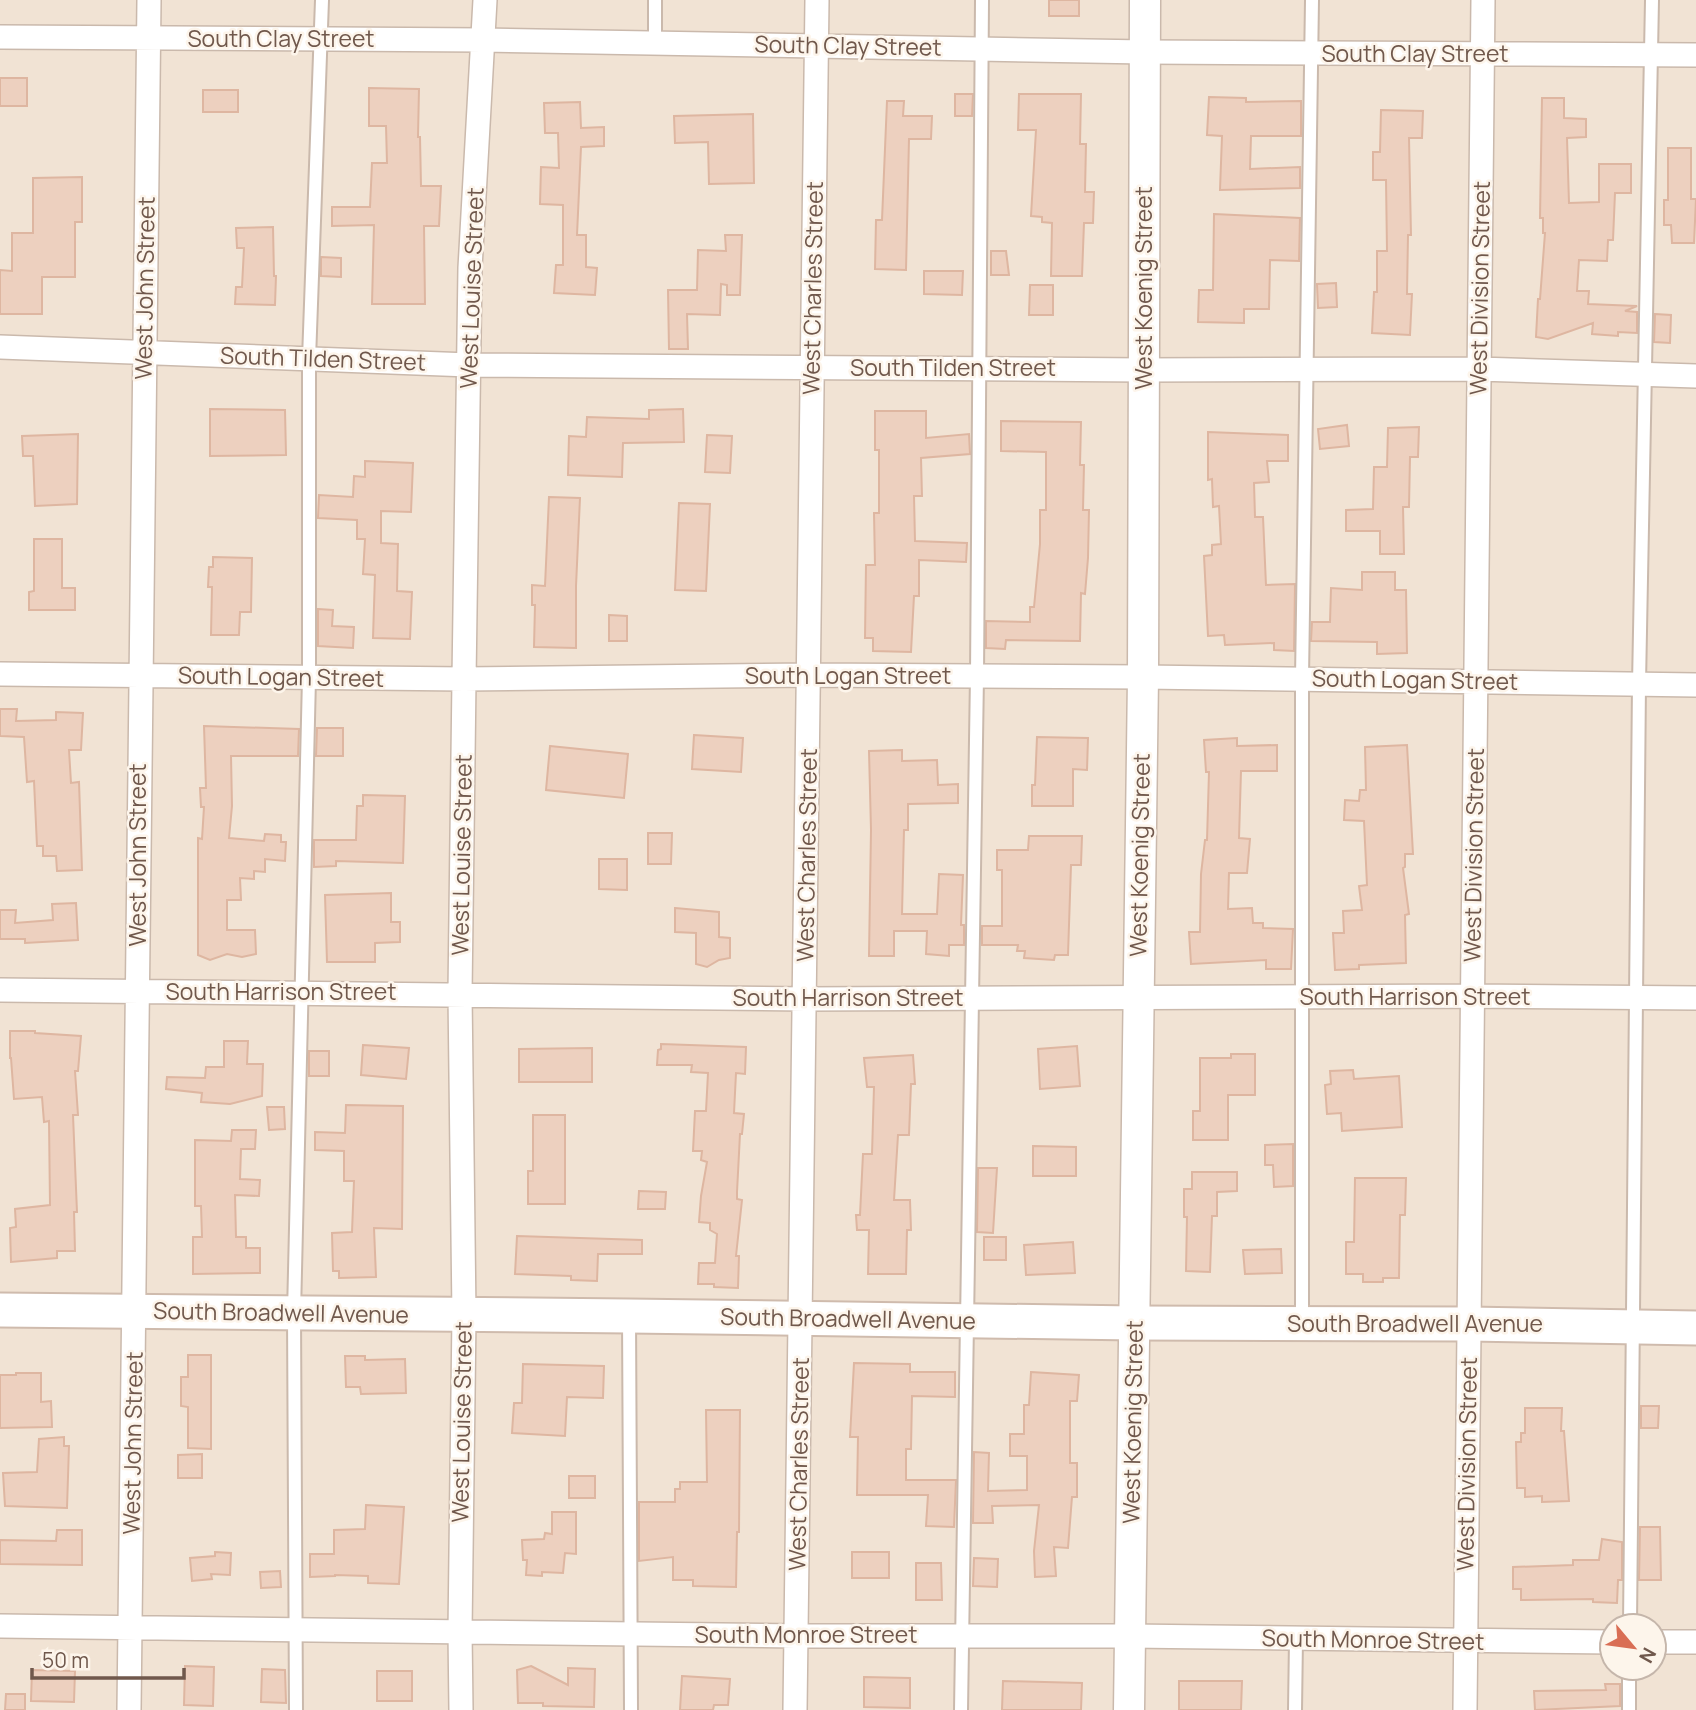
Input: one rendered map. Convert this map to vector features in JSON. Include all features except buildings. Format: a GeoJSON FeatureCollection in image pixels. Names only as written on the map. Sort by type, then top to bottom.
{"type":"FeatureCollection","features":[{"type":"Feature","properties":{"kind":"main road","name":"South Broadwell Avenue"},"geometry":{"type":"LineString","coordinates":[[0,1310],[1696,1328]]}},
{"type":"Feature","properties":{"kind":"street","name":"West John Street"},"geometry":{"type":"LineString","coordinates":[[129,1710],[149,0]]}},
{"type":"Feature","properties":{"kind":"street","name":"West Louise Street"},"geometry":{"type":"LineString","coordinates":[[461,1710],[464,1315],[460,994],[464,680],[470,268],[485,0]]}},
{"type":"Feature","properties":{"kind":"street","name":"West Charles Street"},"geometry":{"type":"LineString","coordinates":[[795,1710],[817,0]]}},
{"type":"Feature","properties":{"kind":"street","name":"West Koenig Street"},"geometry":{"type":"LineString","coordinates":[[1129,1710],[1143,677],[1145,0]]}},
{"type":"Feature","properties":{"kind":"street","name":"West Division Street"},"geometry":{"type":"LineString","coordinates":[[1465,1710],[1483,0]]}},
{"type":"Feature","properties":{"kind":"street","name":"South Clay Street"},"geometry":{"type":"LineString","coordinates":[[0,37],[482,40],[1145,52],[1696,55]]}},
{"type":"Feature","properties":{"kind":"street","name":"South Tilden Street"},"geometry":{"type":"LineString","coordinates":[[0,347],[469,365],[1144,370],[1479,369],[1696,376]]}},
{"type":"Feature","properties":{"kind":"street","name":"South Logan Street"},"geometry":{"type":"LineString","coordinates":[[0,674],[464,680],[809,676],[1302,678],[1696,685]]}},
{"type":"Feature","properties":{"kind":"street","name":"South Harrison Street"},"geometry":{"type":"LineString","coordinates":[[0,990],[806,999],[1472,996],[1696,998]]}},
{"type":"Feature","properties":{"kind":"street","name":"South Monroe Street"},"geometry":{"type":"LineString","coordinates":[[0,1626],[1598,1642]]}},
{"type":"Feature","properties":{"kind":"street"},"geometry":{"type":"LineString","coordinates":[[1668,1642],[1696,1642]]}},
{"type":"Feature","properties":{"kind":"lane"},"geometry":{"type":"LineString","coordinates":[[296,1710],[294,1313],[309,678],[309,359],[322,0]]}},
{"type":"Feature","properties":{"kind":"lane"},"geometry":{"type":"LineString","coordinates":[[655,0],[656,43]]}},
{"type":"Feature","properties":{"kind":"lane"},"geometry":{"type":"LineString","coordinates":[[961,1710],[978,676],[982,0]]}},
{"type":"Feature","properties":{"kind":"lane"},"geometry":{"type":"LineString","coordinates":[[1302,1323],[1302,678],[1312,0]]}},
{"type":"Feature","properties":{"kind":"lane"},"geometry":{"type":"LineString","coordinates":[[1630,1612],[1639,684],[1652,0]]}},
{"type":"Feature","properties":{"kind":"lane"},"geometry":{"type":"LineString","coordinates":[[629,1316],[631,1710]]}},
{"type":"Feature","properties":{"kind":"lane"},"geometry":{"type":"LineString","coordinates":[[1295,1710],[1296,1639]]}},
{"type":"Feature","properties":{"kind":"lane"},"geometry":{"type":"LineString","coordinates":[[1629,1682],[1629,1710]]}},
{"type":"Feature","properties":{"kind":"shaded area"},"geometry":{"type":"Polygon","coordinates":[[[0,0],[1696,0],[1696,1710],[0,1710],[0,0]]]}}]}
